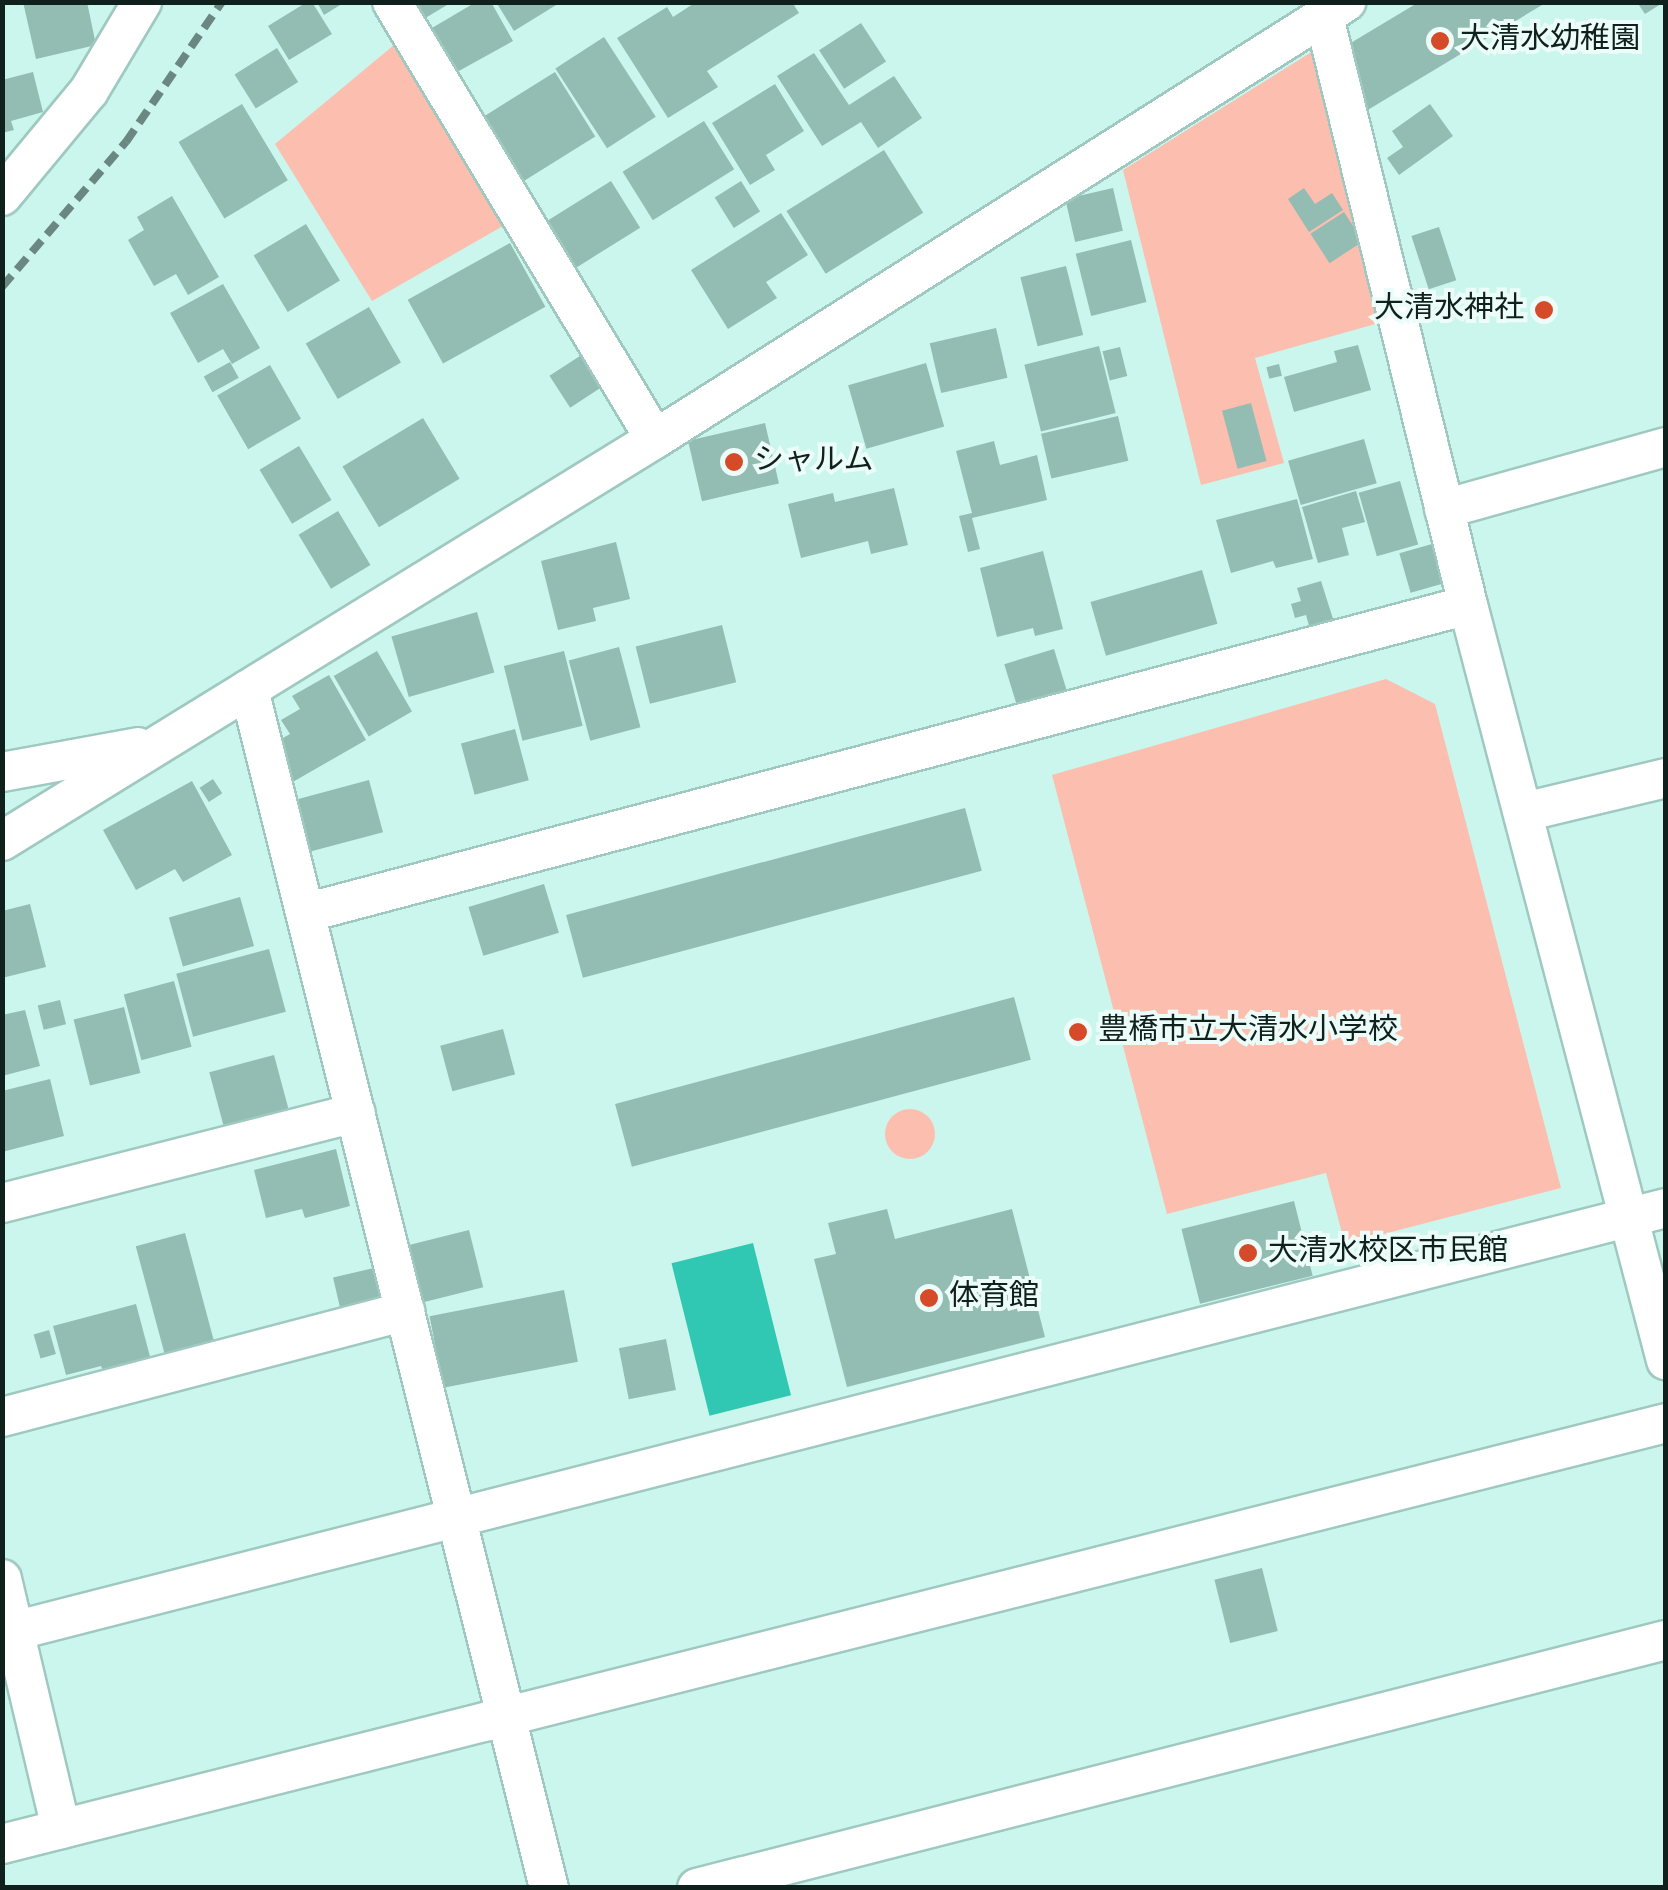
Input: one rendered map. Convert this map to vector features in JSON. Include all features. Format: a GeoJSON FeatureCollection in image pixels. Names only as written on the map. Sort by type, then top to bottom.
{"type":"FeatureCollection","features":[{"type":"Feature","properties":{"kind":"street"},"geometry":{"type":"LineString","coordinates":[[2,196],[89,91],[142,2]]}},
{"type":"Feature","properties":{"kind":"street"},"geometry":{"type":"LineString","coordinates":[[392,2],[654,439]]}},
{"type":"Feature","properties":{"kind":"street"},"geometry":{"type":"LineString","coordinates":[[2,841],[654,439],[1335,10],[1444,509],[1666,1360]]}},
{"type":"Feature","properties":{"kind":"street"},"geometry":{"type":"LineString","coordinates":[[1444,509],[1666,447]]}},
{"type":"Feature","properties":{"kind":"street"},"geometry":{"type":"LineString","coordinates":[[305,913],[1468,605]]}},
{"type":"Feature","properties":{"kind":"street"},"geometry":{"type":"LineString","coordinates":[[249,688],[549,1888]]}},
{"type":"Feature","properties":{"kind":"street"},"geometry":{"type":"LineString","coordinates":[[2,772],[157,744]]}},
{"type":"Feature","properties":{"kind":"street"},"geometry":{"type":"LineString","coordinates":[[1524,812],[1666,778]]}},
{"type":"Feature","properties":{"kind":"street"},"geometry":{"type":"LineString","coordinates":[[2,1202],[356,1113]]}},
{"type":"Feature","properties":{"kind":"street"},"geometry":{"type":"LineString","coordinates":[[8,1632],[1666,1208]]}},
{"type":"Feature","properties":{"kind":"street"},"geometry":{"type":"LineString","coordinates":[[2,1417],[404,1311]]}},
{"type":"Feature","properties":{"kind":"street"},"geometry":{"type":"LineString","coordinates":[[2,1844],[1666,1423]]}},
{"type":"Feature","properties":{"kind":"street"},"geometry":{"type":"LineString","coordinates":[[2,1579],[8,1632],[61,1829]]}},
{"type":"Feature","properties":{"kind":"street"},"geometry":{"type":"LineString","coordinates":[[697,1888],[1666,1640]]}},
{"type":"Feature","properties":{"kind":"shaded area"},"geometry":{"type":"Polygon","coordinates":[[[400,40],[510,222],[372,301],[275,144],[400,40]]]}},
{"type":"Feature","properties":{"kind":"shaded area"},"geometry":{"type":"Polygon","coordinates":[[[1318,48],[1386,321],[1255,358],[1284,463],[1201,485],[1123,170],[1318,48]]]}},
{"type":"Feature","properties":{"kind":"shaded area"},"geometry":{"type":"Polygon","coordinates":[[[1386,679],[1435,704],[1561,1188],[1345,1244],[1326,1173],[1167,1214],[1052,775],[1386,679]]]}},
{"type":"Feature","properties":{"kind":"shaded area"},"geometry":{"type":"Polygon","coordinates":[[[910,1109],[927,1117],[935,1134],[927,1151],[910,1159],[893,1151],[885,1134],[893,1117],[910,1109]]]}},
{"type":"Feature","properties":{"kind":"shaded area"},"geometry":{"type":"Polygon","coordinates":[[[753,1243],[791,1395],[709,1416],[671,1263],[753,1243]]]}},
{"type":"Feature","properties":{"kind":"building"},"geometry":{"type":"Polygon","coordinates":[[[23,2],[87,2],[96,45],[36,59],[23,2]]]}},
{"type":"Feature","properties":{"kind":"building"},"geometry":{"type":"Polygon","coordinates":[[[312,2],[332,34],[289,60],[268,26],[312,2]]]}},
{"type":"Feature","properties":{"kind":"building"},"geometry":{"type":"Polygon","coordinates":[[[317,2],[345,2],[324,15],[317,2]]]}},
{"type":"Feature","properties":{"kind":"building"},"geometry":{"type":"Polygon","coordinates":[[[411,2],[452,2],[422,20],[411,2]]]}},
{"type":"Feature","properties":{"kind":"building"},"geometry":{"type":"Polygon","coordinates":[[[476,2],[491,2],[513,41],[457,72],[432,28],[476,2]]]}},
{"type":"Feature","properties":{"kind":"building"},"geometry":{"type":"Polygon","coordinates":[[[496,2],[561,2],[514,31],[496,2]]]}},
{"type":"Feature","properties":{"kind":"building"},"geometry":{"type":"Polygon","coordinates":[[[696,2],[792,2],[799,13],[707,71],[718,87],[668,118],[617,38],[667,7],[673,17],[696,2]]]}},
{"type":"Feature","properties":{"kind":"building"},"geometry":{"type":"Polygon","coordinates":[[[1419,2],[1547,2],[1366,111],[1349,44],[1419,2]]]}},
{"type":"Feature","properties":{"kind":"building"},"geometry":{"type":"Polygon","coordinates":[[[1637,2],[1664,2],[1645,14],[1637,2]]]}},
{"type":"Feature","properties":{"kind":"building"},"geometry":{"type":"Polygon","coordinates":[[[861,23],[886,62],[844,89],[819,50],[861,23]]]}},
{"type":"Feature","properties":{"kind":"building"},"geometry":{"type":"Polygon","coordinates":[[[604,37],[656,117],[607,148],[555,69],[604,37]]]}},
{"type":"Feature","properties":{"kind":"building"},"geometry":{"type":"Polygon","coordinates":[[[277,48],[298,82],[256,108],[235,74],[277,48]]]}},
{"type":"Feature","properties":{"kind":"building"},"geometry":{"type":"Polygon","coordinates":[[[814,53],[849,105],[894,76],[922,118],[878,148],[861,122],[822,146],[777,76],[814,53]]]}},
{"type":"Feature","properties":{"kind":"building"},"geometry":{"type":"Polygon","coordinates":[[[33,72],[43,112],[11,121],[14,130],[2,133],[2,80],[33,72]]]}},
{"type":"Feature","properties":{"kind":"building"},"geometry":{"type":"Polygon","coordinates":[[[555,72],[595,136],[513,188],[473,123],[555,72]]]}},
{"type":"Feature","properties":{"kind":"building"},"geometry":{"type":"Polygon","coordinates":[[[775,84],[804,131],[766,155],[775,170],[750,185],[712,123],[775,84]]]}},
{"type":"Feature","properties":{"kind":"building"},"geometry":{"type":"Polygon","coordinates":[[[242,104],[288,180],[224,218],[179,142],[242,104]]]}},
{"type":"Feature","properties":{"kind":"building"},"geometry":{"type":"Polygon","coordinates":[[[1430,104],[1453,136],[1399,175],[1387,158],[1403,147],[1392,131],[1430,104]]]}},
{"type":"Feature","properties":{"kind":"building"},"geometry":{"type":"Polygon","coordinates":[[[704,121],[734,169],[653,220],[623,172],[704,121]]]}},
{"type":"Feature","properties":{"kind":"building"},"geometry":{"type":"Polygon","coordinates":[[[884,150],[923,213],[826,274],[786,211],[884,150]]]}},
{"type":"Feature","properties":{"kind":"building"},"geometry":{"type":"Polygon","coordinates":[[[611,181],[640,228],[577,267],[547,221],[611,181]]]}},
{"type":"Feature","properties":{"kind":"building"},"geometry":{"type":"Polygon","coordinates":[[[741,181],[760,212],[734,228],[715,197],[741,181]]]}},
{"type":"Feature","properties":{"kind":"building"},"geometry":{"type":"Polygon","coordinates":[[[1113,188],[1123,231],[1075,242],[1065,199],[1113,188]]]}},
{"type":"Feature","properties":{"kind":"building"},"geometry":{"type":"Polygon","coordinates":[[[1304,188],[1315,204],[1332,193],[1343,210],[1309,232],[1288,199],[1304,188]]]}},
{"type":"Feature","properties":{"kind":"building"},"geometry":{"type":"Polygon","coordinates":[[[172,196],[219,277],[188,295],[176,274],[154,286],[128,240],[144,230],[137,217],[172,196]]]}},
{"type":"Feature","properties":{"kind":"building"},"geometry":{"type":"Polygon","coordinates":[[[1344,212],[1363,241],[1330,263],[1310,234],[1344,212]]]}},
{"type":"Feature","properties":{"kind":"building"},"geometry":{"type":"Polygon","coordinates":[[[781,213],[808,255],[766,282],[777,298],[728,329],[691,270],[781,213]]]}},
{"type":"Feature","properties":{"kind":"building"},"geometry":{"type":"Polygon","coordinates":[[[306,224],[340,281],[288,312],[254,255],[306,224]]]}},
{"type":"Feature","properties":{"kind":"building"},"geometry":{"type":"Polygon","coordinates":[[[1439,227],[1456,280],[1429,289],[1411,236],[1439,227]]]}},
{"type":"Feature","properties":{"kind":"building"},"geometry":{"type":"Polygon","coordinates":[[[1131,240],[1146,302],[1091,316],[1076,254],[1131,240]]]}},
{"type":"Feature","properties":{"kind":"building"},"geometry":{"type":"Polygon","coordinates":[[[510,243],[545,307],[443,364],[408,300],[510,243]]]}},
{"type":"Feature","properties":{"kind":"building"},"geometry":{"type":"Polygon","coordinates":[[[1066,266],[1083,335],[1038,346],[1020,277],[1066,266]]]}},
{"type":"Feature","properties":{"kind":"building"},"geometry":{"type":"Polygon","coordinates":[[[223,284],[260,348],[232,364],[223,349],[198,363],[170,313],[223,284]]]}},
{"type":"Feature","properties":{"kind":"building"},"geometry":{"type":"Polygon","coordinates":[[[369,307],[401,362],[338,399],[306,344],[369,307]]]}},
{"type":"Feature","properties":{"kind":"building"},"geometry":{"type":"Polygon","coordinates":[[[996,328],[1007,378],[941,393],[930,343],[996,328]]]}},
{"type":"Feature","properties":{"kind":"building"},"geometry":{"type":"Polygon","coordinates":[[[1358,345],[1371,390],[1294,412],[1284,377],[1337,362],[1334,351],[1358,345]]]}},
{"type":"Feature","properties":{"kind":"building"},"geometry":{"type":"Polygon","coordinates":[[[1099,346],[1116,413],[1041,432],[1024,365],[1099,346]]]}},
{"type":"Feature","properties":{"kind":"building"},"geometry":{"type":"Polygon","coordinates":[[[1120,347],[1127,376],[1110,380],[1103,351],[1120,347]]]}},
{"type":"Feature","properties":{"kind":"building"},"geometry":{"type":"Polygon","coordinates":[[[583,354],[604,386],[570,408],[549,376],[583,354]]]}},
{"type":"Feature","properties":{"kind":"building"},"geometry":{"type":"Polygon","coordinates":[[[230,362],[239,378],[212,392],[204,377],[230,362]]]}},
{"type":"Feature","properties":{"kind":"building"},"geometry":{"type":"Polygon","coordinates":[[[926,363],[944,426],[866,449],[848,385],[926,363]]]}},
{"type":"Feature","properties":{"kind":"building"},"geometry":{"type":"Polygon","coordinates":[[[1279,364],[1282,376],[1269,379],[1266,367],[1279,364]]]}},
{"type":"Feature","properties":{"kind":"building"},"geometry":{"type":"Polygon","coordinates":[[[270,365],[301,419],[248,449],[217,396],[270,365]]]}},
{"type":"Feature","properties":{"kind":"building"},"geometry":{"type":"Polygon","coordinates":[[[1251,403],[1267,461],[1238,469],[1222,411],[1251,403]]]}},
{"type":"Feature","properties":{"kind":"building"},"geometry":{"type":"Polygon","coordinates":[[[1118,416],[1128,461],[1051,479],[1041,434],[1118,416]]]}},
{"type":"Feature","properties":{"kind":"building"},"geometry":{"type":"Polygon","coordinates":[[[423,418],[460,479],[379,527],[342,466],[423,418]]]}},
{"type":"Feature","properties":{"kind":"building","name":"シャルム"},"geometry":{"type":"Polygon","coordinates":[[[765,423],[779,483],[702,501],[688,441],[765,423]]]}},
{"type":"Feature","properties":{"kind":"building"},"geometry":{"type":"Polygon","coordinates":[[[1364,439],[1377,483],[1301,505],[1288,461],[1364,439]]]}},
{"type":"Feature","properties":{"kind":"building"},"geometry":{"type":"Polygon","coordinates":[[[994,441],[1000,465],[1037,455],[1047,500],[972,518],[980,549],[968,552],[959,516],[972,513],[956,451],[994,441]]]}},
{"type":"Feature","properties":{"kind":"building"},"geometry":{"type":"Polygon","coordinates":[[[299,446],[331,500],[292,524],[260,470],[299,446]]]}},
{"type":"Feature","properties":{"kind":"building"},"geometry":{"type":"Polygon","coordinates":[[[1400,481],[1418,544],[1377,556],[1359,493],[1400,481]]]}},
{"type":"Feature","properties":{"kind":"building"},"geometry":{"type":"Polygon","coordinates":[[[894,488],[908,545],[871,554],[868,541],[801,558],[788,504],[833,493],[835,502],[894,488]]]}},
{"type":"Feature","properties":{"kind":"building"},"geometry":{"type":"Polygon","coordinates":[[[1356,491],[1365,522],[1342,528],[1349,555],[1318,563],[1302,507],[1356,491]]]}},
{"type":"Feature","properties":{"kind":"building"},"geometry":{"type":"Polygon","coordinates":[[[1297,499],[1313,559],[1276,568],[1273,561],[1231,573],[1216,520],[1297,499]]]}},
{"type":"Feature","properties":{"kind":"building"},"geometry":{"type":"Polygon","coordinates":[[[338,511],[370,565],[331,589],[299,535],[338,511]]]}},
{"type":"Feature","properties":{"kind":"building"},"geometry":{"type":"Polygon","coordinates":[[[616,542],[630,599],[593,608],[596,621],[558,630],[541,561],[616,542]]]}},
{"type":"Feature","properties":{"kind":"building"},"geometry":{"type":"Polygon","coordinates":[[[1432,544],[1443,583],[1411,593],[1399,553],[1432,544]]]}},
{"type":"Feature","properties":{"kind":"building"},"geometry":{"type":"Polygon","coordinates":[[[1043,551],[1063,629],[1035,636],[1033,628],[997,637],[980,568],[1043,551]]]}},
{"type":"Feature","properties":{"kind":"building"},"geometry":{"type":"Polygon","coordinates":[[[1202,570],[1217,624],[1106,656],[1090,602],[1202,570]]]}},
{"type":"Feature","properties":{"kind":"building"},"geometry":{"type":"Polygon","coordinates":[[[1321,581],[1334,622],[1310,629],[1306,615],[1295,618],[1291,604],[1301,601],[1297,588],[1321,581]]]}},
{"type":"Feature","properties":{"kind":"building"},"geometry":{"type":"Polygon","coordinates":[[[477,612],[494,673],[409,697],[391,637],[477,612]]]}},
{"type":"Feature","properties":{"kind":"building"},"geometry":{"type":"Polygon","coordinates":[[[722,625],[736,682],[650,704],[636,647],[722,625]]]}},
{"type":"Feature","properties":{"kind":"building"},"geometry":{"type":"Polygon","coordinates":[[[619,647],[640,727],[590,741],[569,660],[619,647]]]}},
{"type":"Feature","properties":{"kind":"building"},"geometry":{"type":"Polygon","coordinates":[[[1054,649],[1068,696],[1019,711],[1004,664],[1054,649]]]}},
{"type":"Feature","properties":{"kind":"building"},"geometry":{"type":"Polygon","coordinates":[[[377,651],[412,712],[369,737],[334,676],[377,651]]]}},
{"type":"Feature","properties":{"kind":"building"},"geometry":{"type":"Polygon","coordinates":[[[564,651],[583,726],[522,741],[504,666],[564,651]]]}},
{"type":"Feature","properties":{"kind":"building"},"geometry":{"type":"Polygon","coordinates":[[[329,675],[366,740],[291,783],[269,746],[290,734],[281,720],[300,709],[292,696],[329,675]]]}},
{"type":"Feature","properties":{"kind":"building"},"geometry":{"type":"Polygon","coordinates":[[[515,729],[529,780],[475,795],[461,743],[515,729]]]}},
{"type":"Feature","properties":{"kind":"building"},"geometry":{"type":"Polygon","coordinates":[[[213,779],[222,793],[209,802],[200,788],[213,779]]]}},
{"type":"Feature","properties":{"kind":"building"},"geometry":{"type":"Polygon","coordinates":[[[369,780],[383,832],[308,852],[294,800],[369,780]]]}},
{"type":"Feature","properties":{"kind":"building"},"geometry":{"type":"Polygon","coordinates":[[[192,781],[232,855],[183,882],[175,869],[136,890],[103,830],[192,781]]]}},
{"type":"Feature","properties":{"kind":"building"},"geometry":{"type":"Polygon","coordinates":[[[965,808],[982,871],[583,978],[566,915],[965,808]]]}},
{"type":"Feature","properties":{"kind":"building"},"geometry":{"type":"Polygon","coordinates":[[[544,884],[559,933],[483,956],[468,907],[544,884]]]}},
{"type":"Feature","properties":{"kind":"building"},"geometry":{"type":"Polygon","coordinates":[[[240,897],[254,946],[183,966],[169,917],[240,897]]]}},
{"type":"Feature","properties":{"kind":"building"},"geometry":{"type":"Polygon","coordinates":[[[30,904],[46,967],[2,978],[2,911],[30,904]]]}},
{"type":"Feature","properties":{"kind":"building"},"geometry":{"type":"Polygon","coordinates":[[[269,949],[286,1012],[193,1037],[176,974],[269,949]]]}},
{"type":"Feature","properties":{"kind":"building"},"geometry":{"type":"Polygon","coordinates":[[[174,981],[192,1047],[141,1060],[124,994],[174,981]]]}},
{"type":"Feature","properties":{"kind":"building"},"geometry":{"type":"Polygon","coordinates":[[[1014,997],[1031,1060],[632,1167],[615,1104],[1014,997]]]}},
{"type":"Feature","properties":{"kind":"building"},"geometry":{"type":"Polygon","coordinates":[[[60,1000],[66,1024],[44,1030],[38,1006],[60,1000]]]}},
{"type":"Feature","properties":{"kind":"building"},"geometry":{"type":"Polygon","coordinates":[[[124,1007],[140,1073],[90,1086],[74,1020],[124,1007]]]}},
{"type":"Feature","properties":{"kind":"building"},"geometry":{"type":"Polygon","coordinates":[[[25,1010],[40,1066],[2,1076],[2,1015],[25,1010]]]}},
{"type":"Feature","properties":{"kind":"building"},"geometry":{"type":"Polygon","coordinates":[[[503,1029],[515,1074],[452,1091],[440,1046],[503,1029]]]}},
{"type":"Feature","properties":{"kind":"building"},"geometry":{"type":"Polygon","coordinates":[[[274,1055],[289,1110],[224,1127],[209,1072],[274,1055]]]}},
{"type":"Feature","properties":{"kind":"building"},"geometry":{"type":"Polygon","coordinates":[[[50,1079],[64,1136],[2,1152],[2,1091],[50,1079]]]}},
{"type":"Feature","properties":{"kind":"building"},"geometry":{"type":"Polygon","coordinates":[[[336,1149],[350,1206],[305,1218],[302,1209],[266,1218],[254,1170],[336,1149]]]}},
{"type":"Feature","properties":{"kind":"building","name":"大清水校区市民館"},"geometry":{"type":"Polygon","coordinates":[[[1294,1201],[1313,1276],[1200,1304],[1181,1229],[1294,1201]]]}},
{"type":"Feature","properties":{"kind":"building","name":"体育館"},"geometry":{"type":"Polygon","coordinates":[[[887,1209],[895,1239],[1012,1209],[1045,1337],[847,1387],[814,1259],[836,1254],[828,1223],[887,1209]]]}},
{"type":"Feature","properties":{"kind":"building"},"geometry":{"type":"Polygon","coordinates":[[[469,1230],[483,1287],[416,1304],[402,1247],[469,1230]]]}},
{"type":"Feature","properties":{"kind":"building"},"geometry":{"type":"Polygon","coordinates":[[[185,1233],[214,1342],[165,1355],[136,1246],[185,1233]]]}},
{"type":"Feature","properties":{"kind":"building"},"geometry":{"type":"Polygon","coordinates":[[[374,1268],[383,1307],[342,1316],[333,1277],[374,1268]]]}},
{"type":"Feature","properties":{"kind":"building"},"geometry":{"type":"Polygon","coordinates":[[[564,1290],[578,1362],[443,1388],[430,1316],[564,1290]]]}},
{"type":"Feature","properties":{"kind":"building"},"geometry":{"type":"Polygon","coordinates":[[[136,1304],[152,1364],[105,1377],[101,1366],[66,1375],[53,1326],[136,1304]]]}},
{"type":"Feature","properties":{"kind":"building"},"geometry":{"type":"Polygon","coordinates":[[[49,1330],[56,1354],[41,1358],[34,1334],[49,1330]]]}},
{"type":"Feature","properties":{"kind":"building"},"geometry":{"type":"Polygon","coordinates":[[[666,1339],[676,1390],[629,1399],[619,1348],[666,1339]]]}},
{"type":"Feature","properties":{"kind":"building"},"geometry":{"type":"Polygon","coordinates":[[[1262,1568],[1278,1631],[1230,1643],[1214,1580],[1262,1568]]]}},
{"type":"Feature","properties":{"kind":"railway"},"geometry":{"type":"LineString","coordinates":[[2,287],[126,142],[222,2]]}},
{"type":"Feature","properties":{"kind":"place","name":"大清水幼稚園"},"geometry":{"type":"Point","coordinates":[1440,41]}},
{"type":"Feature","properties":{"kind":"place","name":"大清水神社"},"geometry":{"type":"Point","coordinates":[1544,310]}},
{"type":"Feature","properties":{"kind":"place","name":"シャルム"},"geometry":{"type":"Point","coordinates":[734,462]}},
{"type":"Feature","properties":{"kind":"place","name":"豊橋市立大清水小学校"},"geometry":{"type":"Point","coordinates":[1078,1032]}},
{"type":"Feature","properties":{"kind":"place","name":"大清水校区市民館"},"geometry":{"type":"Point","coordinates":[1248,1253]}},
{"type":"Feature","properties":{"kind":"place","name":"体育館"},"geometry":{"type":"Point","coordinates":[929,1298]}}]}
